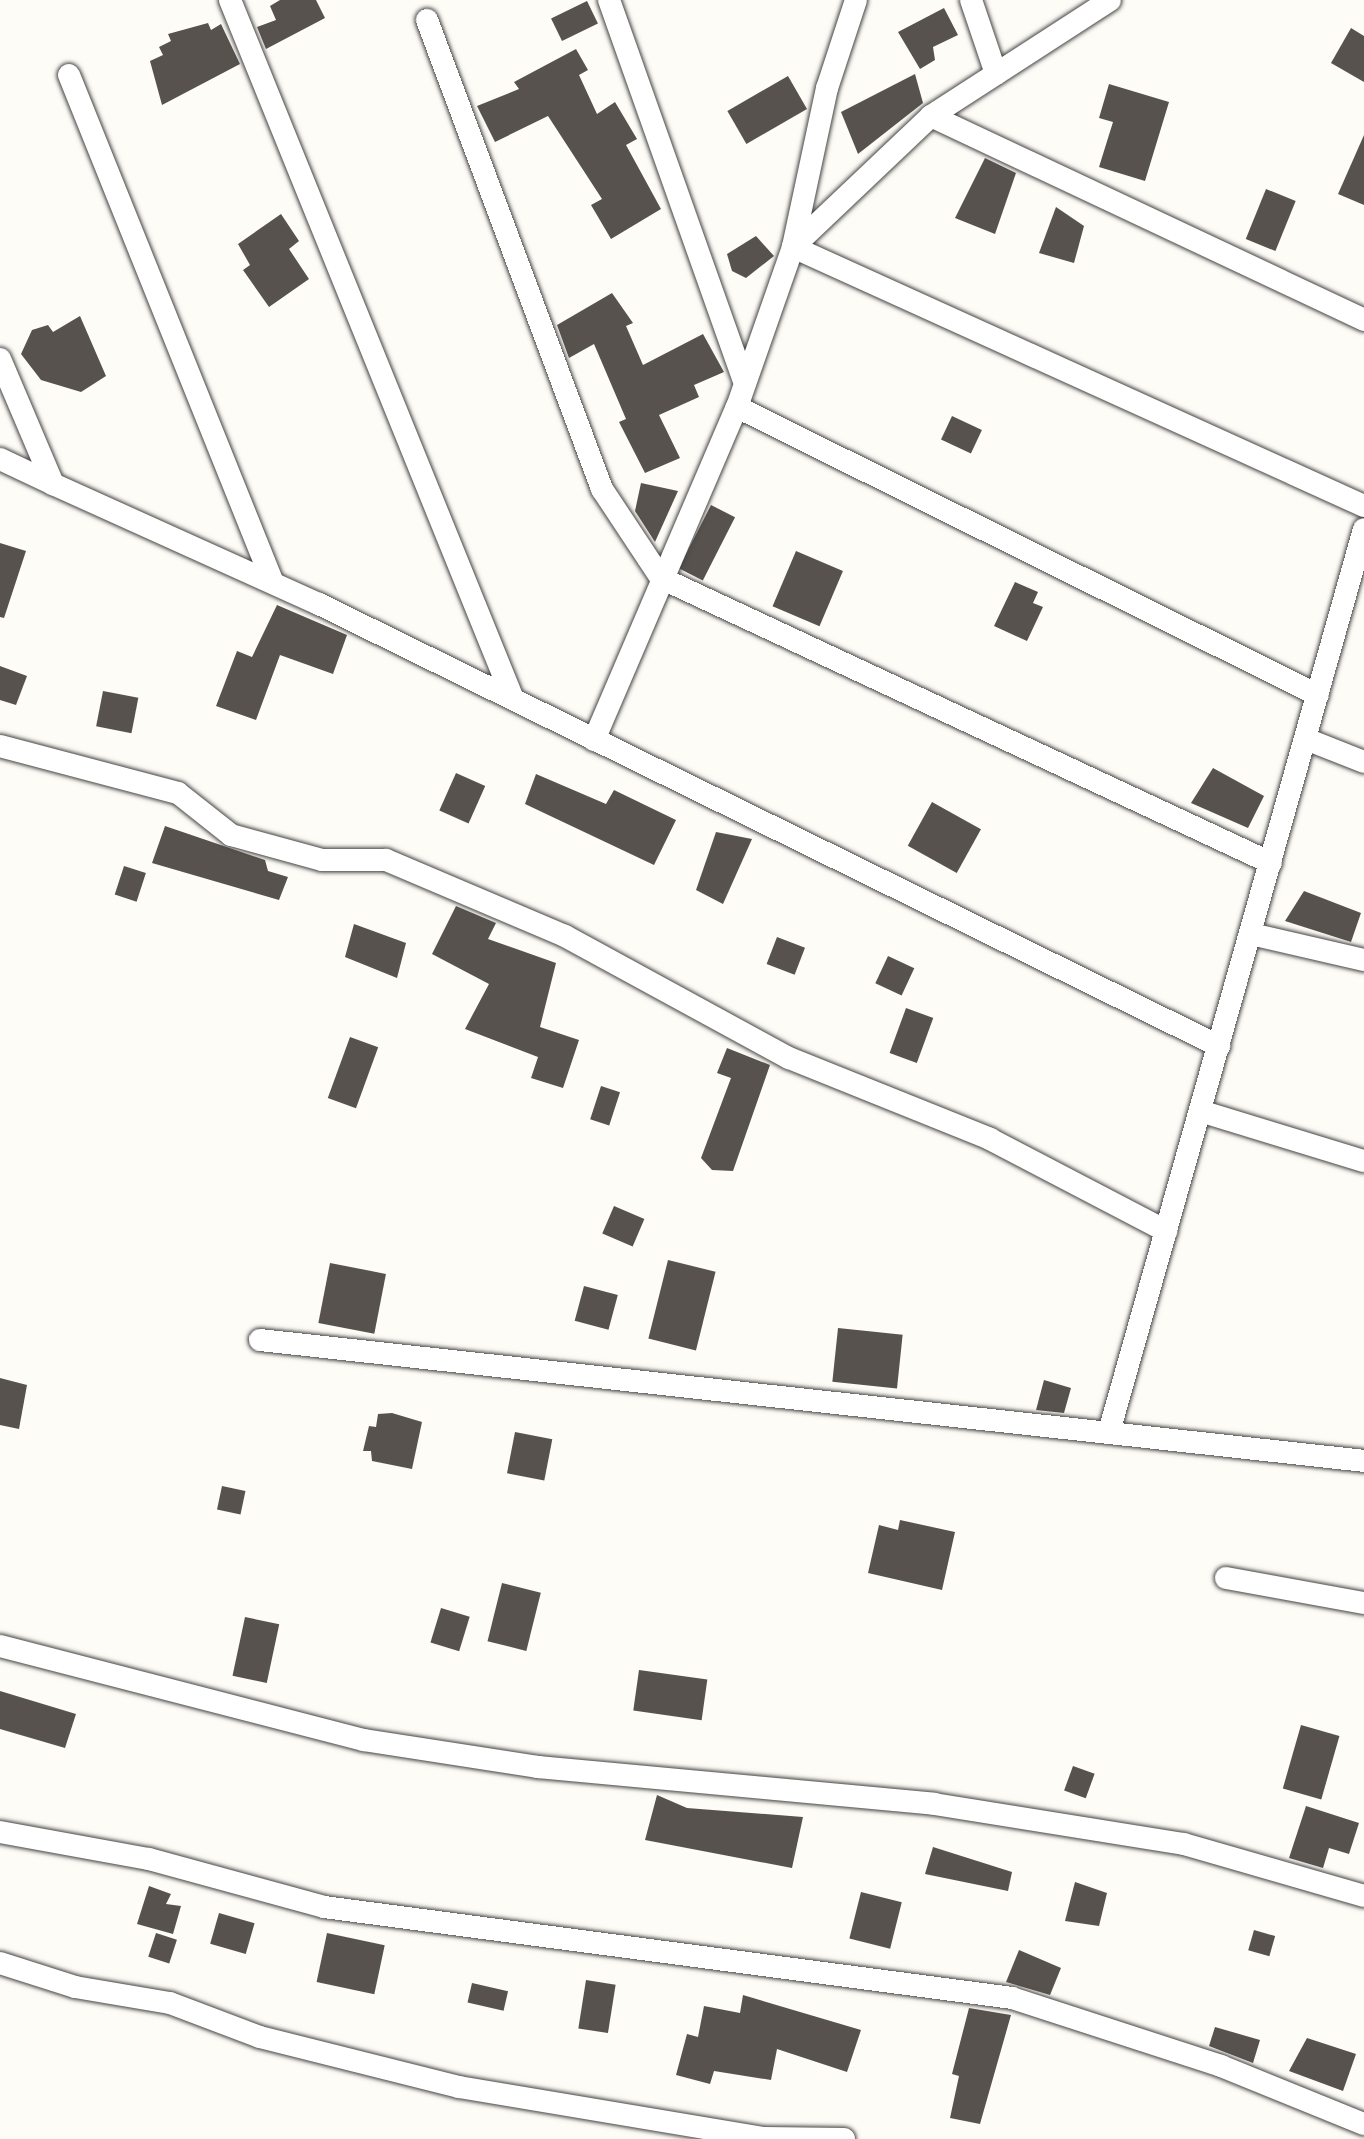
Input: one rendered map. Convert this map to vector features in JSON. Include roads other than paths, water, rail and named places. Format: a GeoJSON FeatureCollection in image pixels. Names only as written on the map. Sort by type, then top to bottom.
{"type":"FeatureCollection","features":[{"type":"Feature","properties":{"kind":"street"},"geometry":{"type":"LineString","coordinates":[[230,0],[512,700]]}},
{"type":"Feature","properties":{"kind":"street"},"geometry":{"type":"LineString","coordinates":[[609,0],[745,383]]}},
{"type":"Feature","properties":{"kind":"street"},"geometry":{"type":"LineString","coordinates":[[594,740],[737,407],[793,248],[826,88],[856,0]]}},
{"type":"Feature","properties":{"kind":"street"},"geometry":{"type":"LineString","coordinates":[[972,0],[996,74]]}},
{"type":"Feature","properties":{"kind":"street"},"geometry":{"type":"LineString","coordinates":[[793,248],[931,116],[1110,0]]}},
{"type":"Feature","properties":{"kind":"street"},"geometry":{"type":"LineString","coordinates":[[427,20],[602,489],[661,578],[1271,863]]}},
{"type":"Feature","properties":{"kind":"street"},"geometry":{"type":"LineString","coordinates":[[69,75],[273,582]]}},
{"type":"Feature","properties":{"kind":"street"},"geometry":{"type":"LineString","coordinates":[[931,116],[1364,320]]}},
{"type":"Feature","properties":{"kind":"street"},"geometry":{"type":"LineString","coordinates":[[793,248],[1364,506]]}},
{"type":"Feature","properties":{"kind":"street"},"geometry":{"type":"LineString","coordinates":[[0,358],[53,484]]}},
{"type":"Feature","properties":{"kind":"street"},"geometry":{"type":"LineString","coordinates":[[737,407],[1318,695]]}},
{"type":"Feature","properties":{"kind":"street"},"geometry":{"type":"LineString","coordinates":[[0,459],[273,582],[1219,1046]]}},
{"type":"Feature","properties":{"kind":"street"},"geometry":{"type":"LineString","coordinates":[[1109,1432],[1360,557],[1364,530]]}},
{"type":"Feature","properties":{"kind":"street"},"geometry":{"type":"LineString","coordinates":[[1306,739],[1364,762]]}},
{"type":"Feature","properties":{"kind":"street"},"geometry":{"type":"LineString","coordinates":[[0,746],[178,793],[231,836],[322,860],[386,860],[565,936],[789,1058],[990,1139],[1166,1231]]}},
{"type":"Feature","properties":{"kind":"street"},"geometry":{"type":"LineString","coordinates":[[1251,934],[1364,960]]}},
{"type":"Feature","properties":{"kind":"street"},"geometry":{"type":"LineString","coordinates":[[1200,1111],[1364,1161]]}},
{"type":"Feature","properties":{"kind":"street"},"geometry":{"type":"LineString","coordinates":[[260,1340],[1364,1461]]}},
{"type":"Feature","properties":{"kind":"street"},"geometry":{"type":"LineString","coordinates":[[1226,1578],[1364,1603]]}},
{"type":"Feature","properties":{"kind":"street"},"geometry":{"type":"LineString","coordinates":[[0,1646],[364,1740],[538,1767],[934,1804],[1184,1844],[1364,1896]]}},
{"type":"Feature","properties":{"kind":"street"},"geometry":{"type":"LineString","coordinates":[[0,1832],[149,1859],[324,1906],[1012,1998],[1221,2066],[1364,2124]]}},
{"type":"Feature","properties":{"kind":"street"},"geometry":{"type":"LineString","coordinates":[[0,1962],[75,1987],[170,2003],[260,2038],[460,2087],[764,2138],[844,2139]]}}]}
